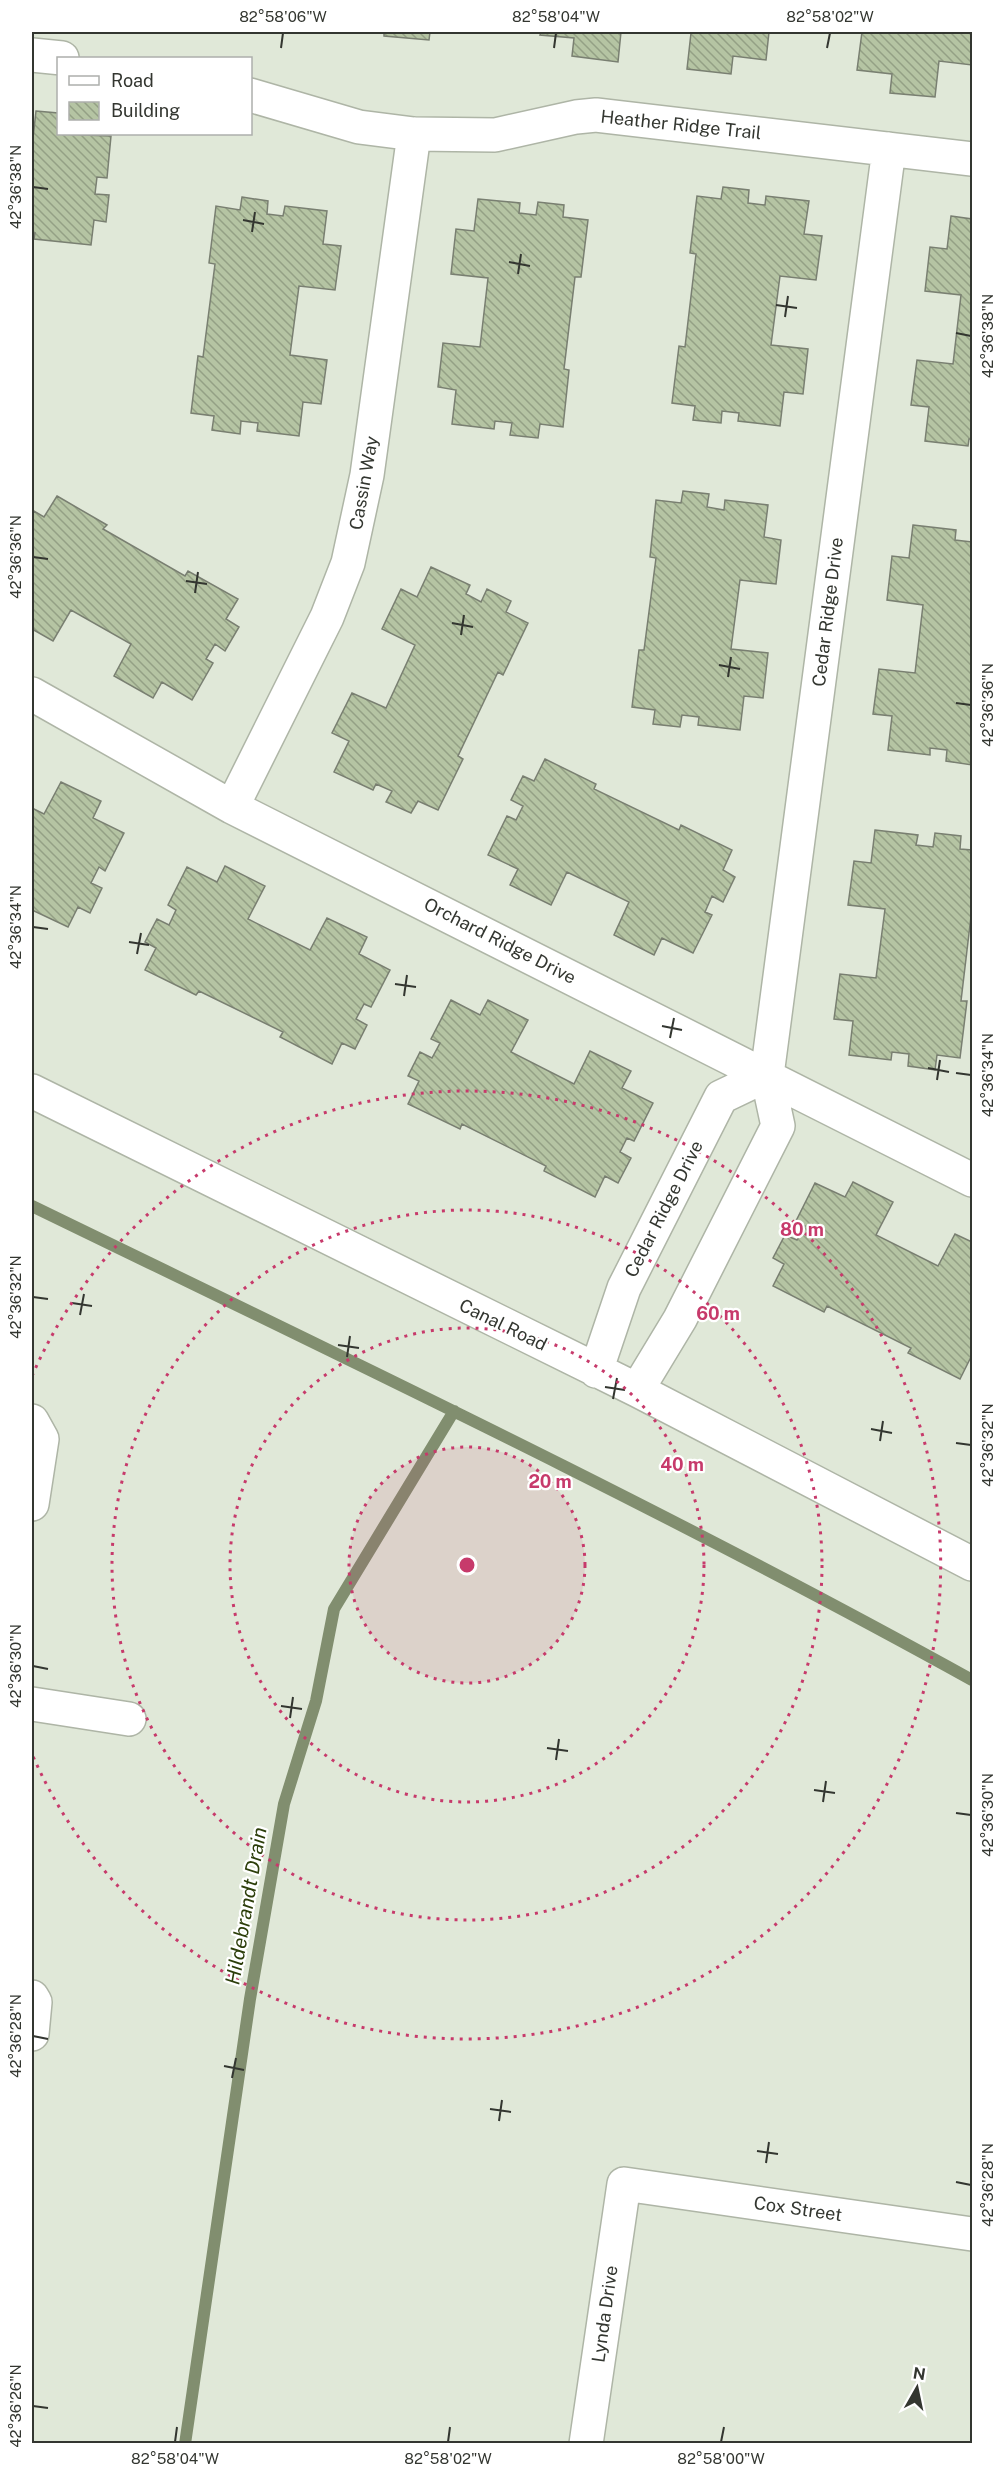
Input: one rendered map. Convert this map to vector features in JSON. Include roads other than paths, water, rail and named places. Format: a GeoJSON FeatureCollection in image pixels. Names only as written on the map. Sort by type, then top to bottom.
{"type":"FeatureCollection","features":[{"type":"Feature","properties":{"kind":"street"},"geometry":{"type":"LineString","coordinates":[[32,55],[57,58]]}},
{"type":"Feature","properties":{"kind":"street","name":"Heather Ridge Trail"},"geometry":{"type":"LineString","coordinates":[[252,96],[359,127],[414,134],[495,135],[576,117],[597,115],[972,159]]}},
{"type":"Feature","properties":{"kind":"street","name":"Cassin Way"},"geometry":{"type":"LineString","coordinates":[[232,807],[327,617],[348,563],[367,475],[414,134]]}},
{"type":"Feature","properties":{"kind":"street","name":"Cedar Ridge Drive"},"geometry":{"type":"LineString","coordinates":[[637,1390],[680,1319],[778,1125],[767,1075],[889,149]]}},
{"type":"Feature","properties":{"kind":"street","name":"Orchard Ridge Drive"},"geometry":{"type":"LineString","coordinates":[[32,694],[232,807],[972,1180]]}},
{"type":"Feature","properties":{"kind":"street","name":"Cedar Ridge Drive"},"geometry":{"type":"LineString","coordinates":[[596,1371],[624,1288],[721,1097],[767,1075]]}},
{"type":"Feature","properties":{"kind":"street","name":"Canal Road"},"geometry":{"type":"LineString","coordinates":[[32,1091],[637,1390],[972,1564]]}},
{"type":"Feature","properties":{"kind":"street"},"geometry":{"type":"LineString","coordinates":[[32,1421],[42,1439],[32,1504]]}},
{"type":"Feature","properties":{"kind":"street"},"geometry":{"type":"LineString","coordinates":[[32,1704],[129,1719]]}},
{"type":"Feature","properties":{"kind":"street"},"geometry":{"type":"LineString","coordinates":[[32,1997],[36,2002],[32,2034]]}},
{"type":"Feature","properties":{"kind":"street","name":"Cox Street"},"geometry":{"type":"LineString","coordinates":[[624,2184],[972,2234]]}},
{"type":"Feature","properties":{"kind":"street","name":"Lynda Drive"},"geometry":{"type":"LineString","coordinates":[[586,2444],[624,2184]]}},
{"type":"Feature","properties":{"kind":"waterway"},"geometry":{"type":"LineString","coordinates":[[32,1206],[387,1378],[623,1496],[972,1680]]}},
{"type":"Feature","properties":{"kind":"waterway","name":"Hildebrandt Drain"},"geometry":{"type":"LineString","coordinates":[[185,2444],[250,1999],[284,1804],[316,1701],[334,1609],[454,1411]]}}]}
